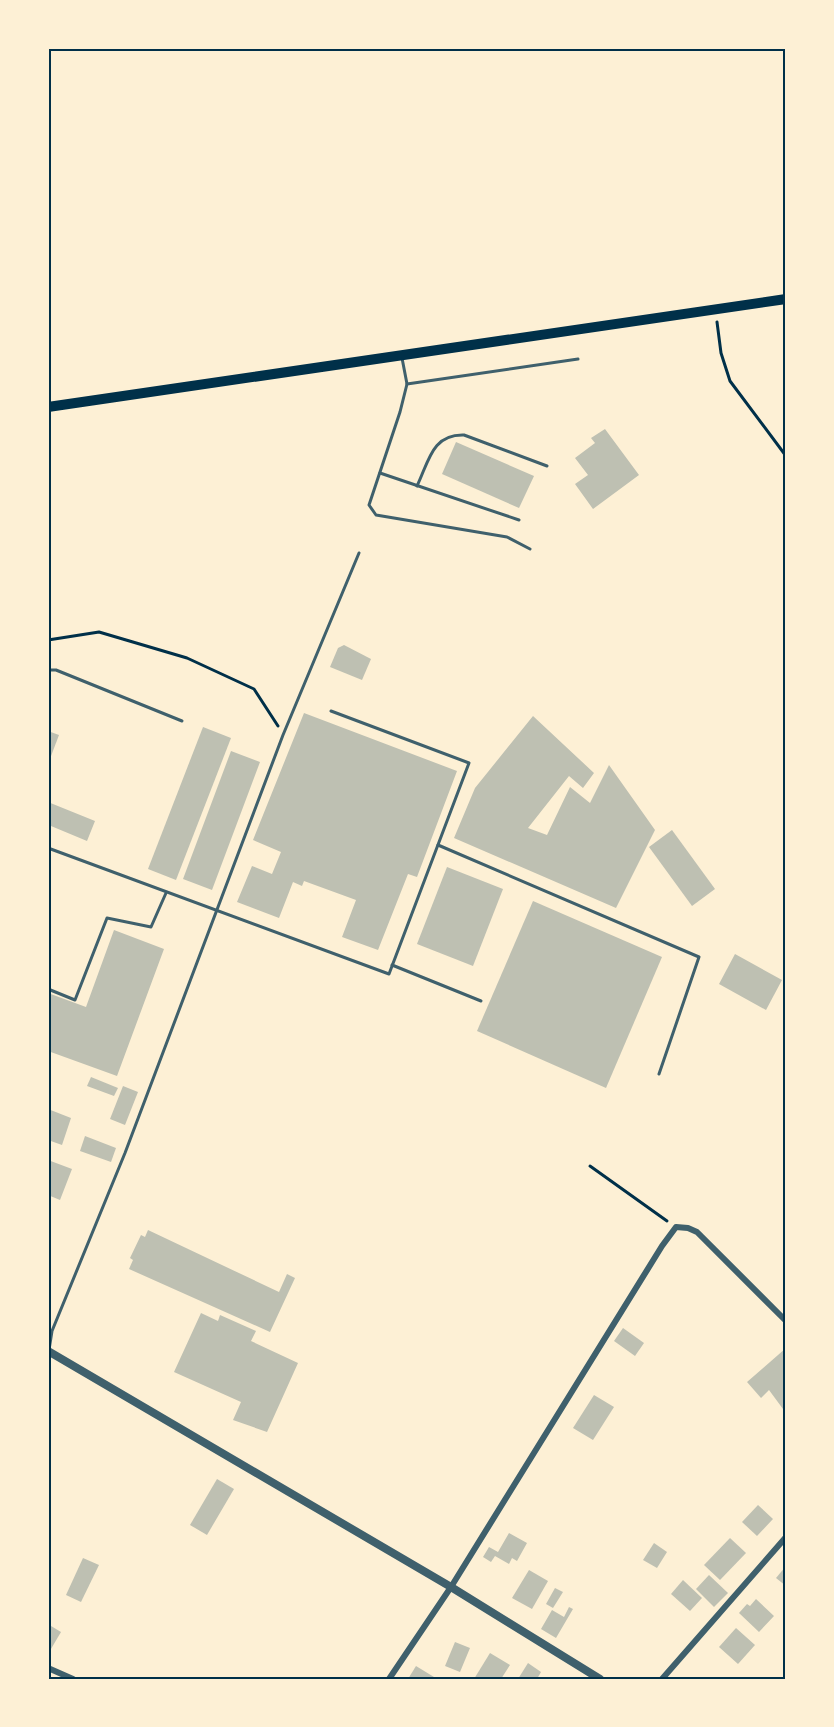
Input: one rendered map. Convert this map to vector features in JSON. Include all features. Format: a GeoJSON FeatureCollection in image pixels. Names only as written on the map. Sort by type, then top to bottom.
{"type":"FeatureCollection","features":[{"type":"Feature","properties":{"kind":"main road"},"geometry":{"type":"LineString","coordinates":[[48,407],[786,299]]}},
{"type":"Feature","properties":{"kind":"street"},"geometry":{"type":"LineString","coordinates":[[389,1679],[451,1587],[662,1245],[676,1227],[688,1228],[697,1233],[786,1321]]}},
{"type":"Feature","properties":{"kind":"street"},"geometry":{"type":"LineString","coordinates":[[48,1352],[451,1587],[600,1679]]}},
{"type":"Feature","properties":{"kind":"street"},"geometry":{"type":"LineString","coordinates":[[662,1679],[786,1537]]}},
{"type":"Feature","properties":{"kind":"street"},"geometry":{"type":"LineString","coordinates":[[48,1668],[73,1679]]}},
{"type":"Feature","properties":{"kind":"lane"},"geometry":{"type":"LineString","coordinates":[[402,357],[407,384],[369,505],[376,515],[507,537],[530,549]]}},
{"type":"Feature","properties":{"kind":"lane"},"geometry":{"type":"LineString","coordinates":[[407,384],[578,358]]}},
{"type":"Feature","properties":{"kind":"lane"},"geometry":{"type":"LineString","coordinates":[[417,486],[435,447],[442,438],[452,435],[464,435],[547,466]]}},
{"type":"Feature","properties":{"kind":"lane"},"geometry":{"type":"LineString","coordinates":[[380,473],[519,520]]}},
{"type":"Feature","properties":{"kind":"lane"},"geometry":{"type":"LineString","coordinates":[[48,1352],[52,1331],[125,1153],[284,735],[359,553]]}},
{"type":"Feature","properties":{"kind":"lane"},"geometry":{"type":"LineString","coordinates":[[48,670],[56,670],[182,721]]}},
{"type":"Feature","properties":{"kind":"lane"},"geometry":{"type":"LineString","coordinates":[[48,848],[388,974],[469,763],[332,711]]}},
{"type":"Feature","properties":{"kind":"lane"},"geometry":{"type":"LineString","coordinates":[[438,845],[699,957],[658,1074]]}},
{"type":"Feature","properties":{"kind":"lane"},"geometry":{"type":"LineString","coordinates":[[48,989],[75,1000],[106,918],[151,927],[166,893]]}},
{"type":"Feature","properties":{"kind":"lane"},"geometry":{"type":"LineString","coordinates":[[392,965],[481,1001]]}},
{"type":"Feature","properties":{"kind":"path"},"geometry":{"type":"LineString","coordinates":[[715,309],[721,353],[730,381],[786,456]]}},
{"type":"Feature","properties":{"kind":"path"},"geometry":{"type":"LineString","coordinates":[[48,640],[99,632],[187,658],[254,689],[284,735]]}},
{"type":"Feature","properties":{"kind":"path"},"geometry":{"type":"LineString","coordinates":[[590,1166],[676,1227]]}},
{"type":"Feature","properties":{"kind":"building"},"geometry":{"type":"Polygon","coordinates":[[[605,429],[639,475],[593,509],[575,484],[588,475],[575,458],[595,443],[591,438],[605,429]]]}},
{"type":"Feature","properties":{"kind":"building"},"geometry":{"type":"Polygon","coordinates":[[[456,442],[534,476],[519,508],[442,474],[456,442]]]}},
{"type":"Feature","properties":{"kind":"building"},"geometry":{"type":"Polygon","coordinates":[[[344,645],[371,659],[362,680],[330,667],[338,648],[344,645]]]}},
{"type":"Feature","properties":{"kind":"building"},"geometry":{"type":"Polygon","coordinates":[[[304,713],[457,771],[417,877],[408,874],[378,950],[342,937],[356,900],[304,881],[302,886],[293,882],[279,918],[237,902],[252,866],[272,874],[281,852],[253,840],[304,713]]]}},
{"type":"Feature","properties":{"kind":"building"},"geometry":{"type":"Polygon","coordinates":[[[533,716],[594,773],[583,788],[569,776],[528,828],[547,835],[570,787],[590,803],[609,765],[655,830],[616,908],[454,838],[475,788],[533,716]]]}},
{"type":"Feature","properties":{"kind":"building"},"geometry":{"type":"Polygon","coordinates":[[[203,727],[231,738],[176,880],[148,869],[203,727]]]}},
{"type":"Feature","properties":{"kind":"building"},"geometry":{"type":"Polygon","coordinates":[[[48,731],[59,735],[48,764],[48,731]]]}},
{"type":"Feature","properties":{"kind":"building"},"geometry":{"type":"Polygon","coordinates":[[[231,751],[260,762],[212,890],[183,879],[231,751]]]}},
{"type":"Feature","properties":{"kind":"building"},"geometry":{"type":"Polygon","coordinates":[[[48,802],[95,821],[87,841],[51,826],[48,834],[48,802]]]}},
{"type":"Feature","properties":{"kind":"building"},"geometry":{"type":"Polygon","coordinates":[[[672,830],[715,889],[692,906],[649,847],[672,830]]]}},
{"type":"Feature","properties":{"kind":"building"},"geometry":{"type":"Polygon","coordinates":[[[447,867],[503,889],[473,966],[417,944],[447,867]]]}},
{"type":"Feature","properties":{"kind":"building"},"geometry":{"type":"Polygon","coordinates":[[[533,901],[662,957],[606,1088],[477,1031],[533,901]]]}},
{"type":"Feature","properties":{"kind":"building"},"geometry":{"type":"Polygon","coordinates":[[[114,930],[164,949],[117,1076],[48,1051],[48,993],[86,1007],[114,930]]]}},
{"type":"Feature","properties":{"kind":"building"},"geometry":{"type":"Polygon","coordinates":[[[735,954],[782,980],[766,1010],[719,984],[735,954]]]}},
{"type":"Feature","properties":{"kind":"building"},"geometry":{"type":"Polygon","coordinates":[[[91,1077],[118,1088],[114,1096],[87,1086],[91,1077]]]}},
{"type":"Feature","properties":{"kind":"building"},"geometry":{"type":"Polygon","coordinates":[[[123,1086],[138,1092],[125,1125],[110,1119],[123,1086]]]}},
{"type":"Feature","properties":{"kind":"building"},"geometry":{"type":"Polygon","coordinates":[[[48,1109],[71,1118],[62,1145],[48,1140],[48,1109]]]}},
{"type":"Feature","properties":{"kind":"building"},"geometry":{"type":"Polygon","coordinates":[[[85,1136],[116,1148],[111,1162],[80,1151],[85,1136]]]}},
{"type":"Feature","properties":{"kind":"building"},"geometry":{"type":"Polygon","coordinates":[[[48,1160],[72,1169],[60,1200],[48,1195],[50,1187],[48,1186],[48,1160]]]}},
{"type":"Feature","properties":{"kind":"building"},"geometry":{"type":"Polygon","coordinates":[[[148,1230],[279,1292],[287,1274],[295,1278],[270,1332],[129,1269],[133,1260],[130,1258],[141,1235],[145,1237],[148,1230]]]}},
{"type":"Feature","properties":{"kind":"building"},"geometry":{"type":"Polygon","coordinates":[[[201,1313],[218,1321],[220,1315],[256,1331],[251,1341],[298,1363],[267,1432],[233,1420],[241,1402],[174,1372],[201,1313]]]}},
{"type":"Feature","properties":{"kind":"building"},"geometry":{"type":"Polygon","coordinates":[[[623,1328],[644,1343],[635,1356],[614,1341],[623,1328]]]}},
{"type":"Feature","properties":{"kind":"building"},"geometry":{"type":"Polygon","coordinates":[[[786,1348],[786,1407],[783,1409],[769,1390],[761,1398],[747,1382],[786,1348]]]}},
{"type":"Feature","properties":{"kind":"building"},"geometry":{"type":"Polygon","coordinates":[[[594,1395],[614,1407],[593,1440],[573,1428],[594,1395]]]}},
{"type":"Feature","properties":{"kind":"building"},"geometry":{"type":"Polygon","coordinates":[[[217,1479],[234,1489],[207,1535],[190,1525],[217,1479]]]}},
{"type":"Feature","properties":{"kind":"building"},"geometry":{"type":"Polygon","coordinates":[[[758,1505],[773,1519],[757,1536],[742,1522],[758,1505]]]}},
{"type":"Feature","properties":{"kind":"building"},"geometry":{"type":"Polygon","coordinates":[[[509,1533],[527,1543],[517,1561],[512,1558],[509,1564],[495,1556],[491,1562],[483,1557],[489,1547],[498,1552],[509,1533]]]}},
{"type":"Feature","properties":{"kind":"building"},"geometry":{"type":"Polygon","coordinates":[[[730,1538],[746,1553],[720,1580],[704,1565],[730,1538]]]}},
{"type":"Feature","properties":{"kind":"building"},"geometry":{"type":"Polygon","coordinates":[[[654,1543],[667,1552],[657,1568],[643,1560],[654,1543]]]}},
{"type":"Feature","properties":{"kind":"building"},"geometry":{"type":"Polygon","coordinates":[[[83,1558],[99,1565],[81,1602],[66,1595],[83,1558]]]}},
{"type":"Feature","properties":{"kind":"building"},"geometry":{"type":"Polygon","coordinates":[[[786,1566],[786,1586],[776,1578],[786,1566]]]}},
{"type":"Feature","properties":{"kind":"building"},"geometry":{"type":"Polygon","coordinates":[[[529,1570],[548,1581],[532,1609],[512,1598],[529,1570]]]}},
{"type":"Feature","properties":{"kind":"building"},"geometry":{"type":"Polygon","coordinates":[[[709,1575],[728,1593],[714,1607],[696,1589],[709,1575]]]}},
{"type":"Feature","properties":{"kind":"building"},"geometry":{"type":"Polygon","coordinates":[[[683,1580],[702,1598],[690,1611],[671,1594],[683,1580]]]}},
{"type":"Feature","properties":{"kind":"building"},"geometry":{"type":"Polygon","coordinates":[[[555,1588],[563,1592],[553,1608],[546,1604],[555,1588]]]}},
{"type":"Feature","properties":{"kind":"building"},"geometry":{"type":"Polygon","coordinates":[[[756,1599],[774,1616],[759,1632],[739,1613],[747,1604],[750,1606],[756,1599]]]}},
{"type":"Feature","properties":{"kind":"building"},"geometry":{"type":"Polygon","coordinates":[[[569,1607],[573,1609],[556,1638],[541,1629],[552,1610],[564,1617],[569,1607]]]}},
{"type":"Feature","properties":{"kind":"building"},"geometry":{"type":"Polygon","coordinates":[[[51,1626],[61,1632],[48,1654],[48,1630],[51,1626]]]}},
{"type":"Feature","properties":{"kind":"building"},"geometry":{"type":"Polygon","coordinates":[[[736,1628],[755,1645],[738,1664],[719,1647],[736,1628]]]}},
{"type":"Feature","properties":{"kind":"building"},"geometry":{"type":"Polygon","coordinates":[[[455,1642],[470,1648],[460,1672],[445,1666],[455,1642]]]}},
{"type":"Feature","properties":{"kind":"building"},"geometry":{"type":"Polygon","coordinates":[[[490,1653],[510,1665],[501,1679],[474,1679],[490,1653]]]}},
{"type":"Feature","properties":{"kind":"building"},"geometry":{"type":"Polygon","coordinates":[[[528,1663],[541,1672],[537,1679],[518,1679],[528,1663]]]}},
{"type":"Feature","properties":{"kind":"building"},"geometry":{"type":"Polygon","coordinates":[[[416,1666],[434,1677],[433,1679],[408,1679],[416,1666]]]}}]}
